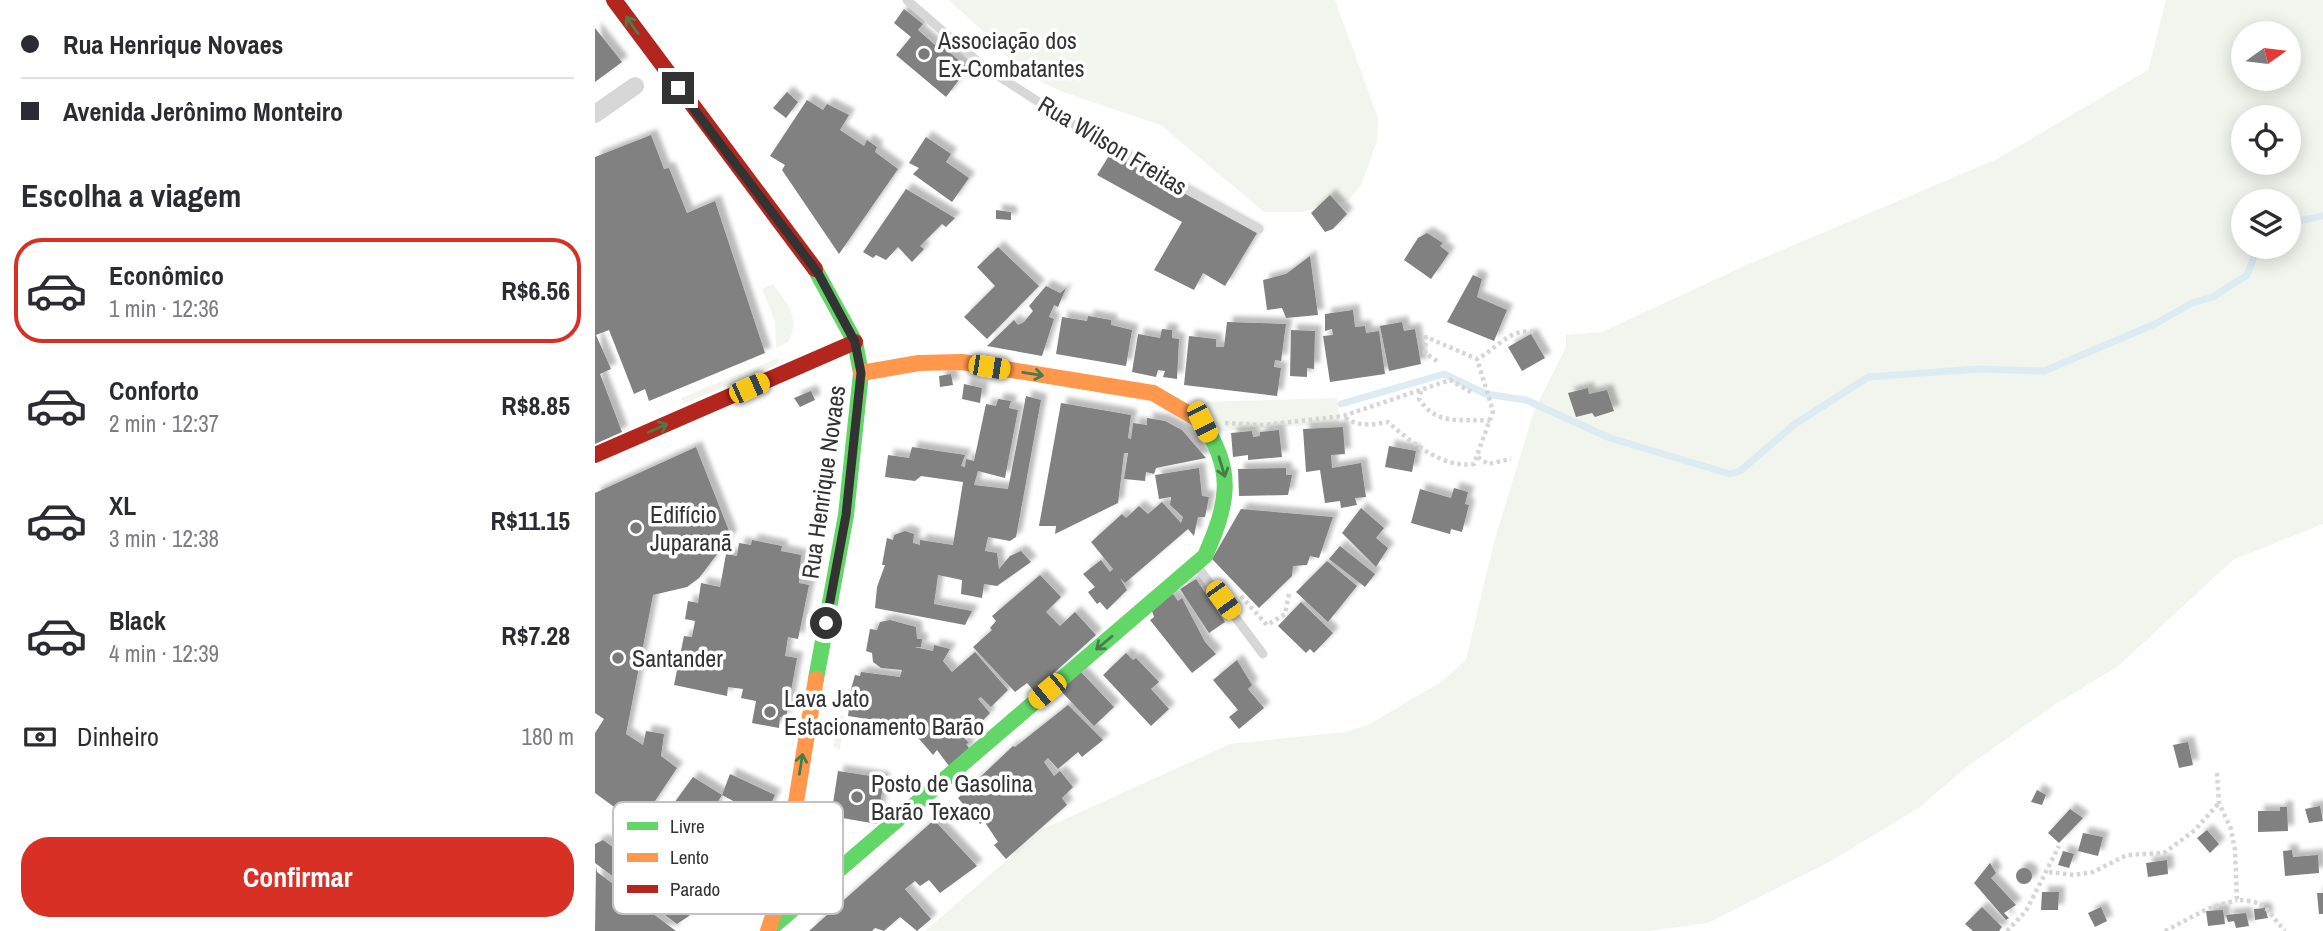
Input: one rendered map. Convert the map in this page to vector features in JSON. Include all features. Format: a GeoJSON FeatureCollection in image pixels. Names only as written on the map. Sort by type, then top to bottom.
{"type":"FeatureCollection","features":[{"type":"Feature","properties":{"kind":"main road","name":"Rua Henrique Novaes"},"geometry":{"type":"LineString","coordinates":[[614,0],[818,273],[855,342],[861,373],[846,515],[795,802]]}},
{"type":"Feature","properties":{"kind":"main road"},"geometry":{"type":"LineString","coordinates":[[595,455],[855,342]]}},
{"type":"Feature","properties":{"kind":"main road"},"geometry":{"type":"LineString","coordinates":[[843,866],[1205,556],[1222,518],[1226,471],[1202,422],[1153,393],[962,362],[861,373]]}},
{"type":"Feature","properties":{"kind":"main road"},"geometry":{"type":"LineString","coordinates":[[769,929],[787,914]]}},
{"type":"Feature","properties":{"kind":"street"},"geometry":{"type":"LineString","coordinates":[[595,114],[635,86]]}},
{"type":"Feature","properties":{"kind":"lane","name":"Rua Wilson Freitas"},"geometry":{"type":"LineString","coordinates":[[907,0],[984,67],[1114,149],[1259,229]]}},
{"type":"Feature","properties":{"kind":"lane"},"geometry":{"type":"LineString","coordinates":[[1196,564],[1263,654]]}},
{"type":"Feature","properties":{"kind":"path"},"geometry":{"type":"LineString","coordinates":[[1477,359],[1513,334],[1525,330],[1536,333]]}},
{"type":"Feature","properties":{"kind":"path"},"geometry":{"type":"LineString","coordinates":[[1343,415],[1350,422],[1369,426],[1388,422],[1405,437],[1460,466],[1474,464],[1493,411],[1489,391],[1477,359],[1426,337],[1425,353],[1437,362]]}},
{"type":"Feature","properties":{"kind":"path"},"geometry":{"type":"LineString","coordinates":[[1202,422],[1263,425],[1343,415],[1450,380],[1471,392]]}},
{"type":"Feature","properties":{"kind":"path"},"geometry":{"type":"LineString","coordinates":[[1421,391],[1419,399],[1427,412],[1441,420],[1490,421]]}},
{"type":"Feature","properties":{"kind":"path"},"geometry":{"type":"LineString","coordinates":[[1478,457],[1488,464],[1500,464],[1511,459]]}},
{"type":"Feature","properties":{"kind":"path"},"geometry":{"type":"LineString","coordinates":[[1232,586],[1267,625],[1285,614],[1289,594]]}},
{"type":"Feature","properties":{"kind":"path"},"geometry":{"type":"LineString","coordinates":[[2217,773],[2219,803],[2231,829],[2235,850],[2237,900]]}},
{"type":"Feature","properties":{"kind":"path"},"geometry":{"type":"LineString","coordinates":[[2049,872],[2074,875],[2093,872],[2127,855],[2164,853],[2195,830],[2219,803]]}},
{"type":"Feature","properties":{"kind":"path"},"geometry":{"type":"LineString","coordinates":[[2007,931],[2026,911],[2049,872],[2059,846]]}},
{"type":"Feature","properties":{"kind":"path"},"geometry":{"type":"LineString","coordinates":[[2165,931],[2207,909],[2237,900],[2258,901],[2267,906],[2285,931]]}},
{"type":"Feature","properties":{"kind":"shaded area"},"geometry":{"type":"Polygon","coordinates":[[[949,0],[1335,0],[1378,118],[1377,141],[1361,185],[1349,200],[1302,212],[1264,212],[1161,125],[1063,92],[1020,72],[998,45],[949,0]]]}},
{"type":"Feature","properties":{"kind":"shaded area"},"geometry":{"type":"Polygon","coordinates":[[[2166,0],[2323,0],[2323,524],[2233,560],[2117,667],[2054,705],[1964,769],[1920,807],[1831,861],[1708,923],[1649,931],[925,931],[1043,829],[1230,744],[1346,732],[1368,725],[1441,682],[1466,660],[1494,542],[1534,411],[1566,347],[1566,335],[1602,332],[1742,267],[1997,159],[2148,70],[2166,0]]]}},
{"type":"Feature","properties":{"kind":"shaded area"},"geometry":{"type":"Polygon","coordinates":[[[773,284],[788,306],[793,319],[792,334],[788,342],[776,348],[775,321],[762,289],[773,284]]]}},
{"type":"Feature","properties":{"kind":"shaded area"},"geometry":{"type":"Polygon","coordinates":[[[778,358],[778,364],[684,404],[681,398],[778,358]]]}},
{"type":"Feature","properties":{"kind":"shaded area"},"geometry":{"type":"Polygon","coordinates":[[[1337,398],[1339,423],[1221,431],[1199,402],[1337,398]]]}},
{"type":"Feature","properties":{"kind":"shaded area"},"geometry":{"type":"Polygon","coordinates":[[[839,715],[844,716],[840,750],[833,746],[839,715]]]}},
{"type":"Feature","properties":{"kind":"building","name":"Associação dos Ex-Combatantes"},"geometry":{"type":"Polygon","coordinates":[[[904,9],[923,24],[918,30],[935,45],[941,39],[952,50],[949,52],[968,68],[946,97],[896,55],[911,37],[894,23],[904,9]]]}},
{"type":"Feature","properties":{"kind":"building"},"geometry":{"type":"Polygon","coordinates":[[[595,28],[622,62],[595,82],[595,28]]]}},
{"type":"Feature","properties":{"kind":"building"},"geometry":{"type":"Polygon","coordinates":[[[787,92],[798,102],[786,118],[773,108],[787,92]]]}},
{"type":"Feature","properties":{"kind":"building"},"geometry":{"type":"Polygon","coordinates":[[[807,100],[823,110],[827,104],[849,115],[840,130],[864,146],[867,140],[877,147],[875,152],[898,169],[839,254],[782,170],[785,165],[770,156],[807,100]]]}},
{"type":"Feature","properties":{"kind":"building"},"geometry":{"type":"Polygon","coordinates":[[[651,135],[664,169],[669,168],[687,213],[715,201],[765,353],[649,401],[645,389],[634,394],[609,330],[596,335],[611,369],[600,374],[622,432],[595,444],[595,157],[651,135]]]}},
{"type":"Feature","properties":{"kind":"building"},"geometry":{"type":"Polygon","coordinates":[[[926,137],[951,154],[946,162],[969,178],[952,202],[913,174],[919,168],[909,163],[926,137]]]}},
{"type":"Feature","properties":{"kind":"building"},"geometry":{"type":"Polygon","coordinates":[[[1112,151],[1257,233],[1225,286],[1203,273],[1194,290],[1154,270],[1182,222],[1097,175],[1112,151]]]}},
{"type":"Feature","properties":{"kind":"building"},"geometry":{"type":"Polygon","coordinates":[[[906,189],[955,218],[946,227],[942,224],[920,246],[924,249],[912,262],[898,247],[886,260],[876,255],[873,258],[863,252],[906,189]]]}},
{"type":"Feature","properties":{"kind":"building"},"geometry":{"type":"Polygon","coordinates":[[[1330,195],[1347,214],[1333,229],[1325,232],[1311,213],[1330,195]]]}},
{"type":"Feature","properties":{"kind":"building"},"geometry":{"type":"Polygon","coordinates":[[[996,210],[1011,212],[1011,220],[996,219],[996,210]]]}},
{"type":"Feature","properties":{"kind":"building"},"geometry":{"type":"Polygon","coordinates":[[[1427,233],[1443,243],[1440,246],[1449,253],[1431,279],[1404,260],[1418,238],[1427,233]]]}},
{"type":"Feature","properties":{"kind":"building"},"geometry":{"type":"Polygon","coordinates":[[[998,247],[1039,286],[987,339],[964,317],[995,286],[977,267],[998,247]]]}},
{"type":"Feature","properties":{"kind":"building"},"geometry":{"type":"Polygon","coordinates":[[[1310,256],[1318,315],[1286,318],[1282,308],[1267,310],[1263,280],[1286,274],[1310,256]]]}},
{"type":"Feature","properties":{"kind":"building"},"geometry":{"type":"Polygon","coordinates":[[[1473,275],[1482,279],[1477,297],[1507,310],[1494,341],[1447,322],[1473,275]]]}},
{"type":"Feature","properties":{"kind":"building"},"geometry":{"type":"Polygon","coordinates":[[[1046,286],[1060,293],[1066,288],[1058,307],[1054,305],[1049,317],[1054,319],[1042,356],[987,346],[1014,320],[1018,325],[1024,322],[1033,311],[1029,306],[1046,286]]]}},
{"type":"Feature","properties":{"kind":"building"},"geometry":{"type":"Polygon","coordinates":[[[1353,310],[1355,327],[1365,326],[1366,333],[1379,331],[1385,374],[1330,382],[1323,336],[1333,335],[1332,329],[1325,331],[1325,314],[1353,310]]]}},
{"type":"Feature","properties":{"kind":"building"},"geometry":{"type":"Polygon","coordinates":[[[1088,316],[1111,320],[1111,325],[1132,330],[1126,366],[1056,354],[1062,317],[1087,321],[1088,316]]]}},
{"type":"Feature","properties":{"kind":"building"},"geometry":{"type":"Polygon","coordinates":[[[1227,322],[1286,324],[1281,361],[1275,360],[1274,367],[1281,368],[1277,396],[1184,385],[1189,336],[1216,339],[1216,347],[1224,347],[1227,322]]]}},
{"type":"Feature","properties":{"kind":"building"},"geometry":{"type":"Polygon","coordinates":[[[1402,322],[1404,331],[1415,329],[1421,364],[1389,371],[1380,326],[1402,322]]]}},
{"type":"Feature","properties":{"kind":"building"},"geometry":{"type":"Polygon","coordinates":[[[1162,329],[1172,330],[1172,338],[1179,339],[1177,379],[1163,377],[1165,371],[1158,370],[1156,377],[1132,372],[1138,334],[1160,338],[1162,329]]]}},
{"type":"Feature","properties":{"kind":"building"},"geometry":{"type":"Polygon","coordinates":[[[1291,330],[1315,331],[1314,369],[1307,368],[1307,377],[1290,376],[1291,330]]]}},
{"type":"Feature","properties":{"kind":"building"},"geometry":{"type":"Polygon","coordinates":[[[1531,334],[1545,358],[1522,371],[1508,347],[1531,334]]]}},
{"type":"Feature","properties":{"kind":"building"},"geometry":{"type":"Polygon","coordinates":[[[951,374],[953,385],[940,387],[939,376],[951,374]]]}},
{"type":"Feature","properties":{"kind":"building"},"geometry":{"type":"Polygon","coordinates":[[[964,384],[982,388],[980,403],[962,399],[964,384]]]}},
{"type":"Feature","properties":{"kind":"building"},"geometry":{"type":"Polygon","coordinates":[[[1588,388],[1589,394],[1607,390],[1614,411],[1595,417],[1592,413],[1576,417],[1568,393],[1588,388]]]}},
{"type":"Feature","properties":{"kind":"building"},"geometry":{"type":"Polygon","coordinates":[[[811,391],[815,400],[800,407],[794,398],[811,391]]]}},
{"type":"Feature","properties":{"kind":"building"},"geometry":{"type":"Polygon","coordinates":[[[1026,396],[1041,400],[1016,537],[1010,541],[988,537],[985,551],[997,553],[999,569],[1010,556],[1021,551],[1031,562],[997,586],[984,584],[982,598],[961,594],[962,580],[938,575],[934,604],[972,611],[965,625],[875,608],[877,587],[885,565],[882,565],[887,538],[893,540],[894,535],[905,531],[914,534],[913,543],[920,545],[920,540],[953,545],[963,482],[921,476],[915,481],[885,477],[888,455],[909,458],[912,447],[965,455],[961,466],[965,467],[966,459],[974,461],[986,404],[996,406],[998,399],[1011,401],[1009,408],[1018,410],[1005,478],[978,471],[974,485],[1008,489],[1026,396]]]}},
{"type":"Feature","properties":{"kind":"building"},"geometry":{"type":"Polygon","coordinates":[[[1061,403],[1131,415],[1128,438],[1131,439],[1133,423],[1147,425],[1147,418],[1165,421],[1182,430],[1206,458],[1156,468],[1154,474],[1146,472],[1145,481],[1124,479],[1128,453],[1124,453],[1118,503],[1055,534],[1056,526],[1039,526],[1061,403]]]}},
{"type":"Feature","properties":{"kind":"building"},"geometry":{"type":"Polygon","coordinates":[[[1343,427],[1345,454],[1331,455],[1332,468],[1361,463],[1366,497],[1355,498],[1357,505],[1341,508],[1340,501],[1325,503],[1320,470],[1306,472],[1303,429],[1343,427]]]}},
{"type":"Feature","properties":{"kind":"building"},"geometry":{"type":"Polygon","coordinates":[[[1279,430],[1282,457],[1248,460],[1248,455],[1233,457],[1231,433],[1252,431],[1253,437],[1260,436],[1260,432],[1279,430]]]}},
{"type":"Feature","properties":{"kind":"building"},"geometry":{"type":"Polygon","coordinates":[[[1389,446],[1416,451],[1412,472],[1385,467],[1389,446]]]}},
{"type":"Feature","properties":{"kind":"building"},"geometry":{"type":"Polygon","coordinates":[[[696,447],[731,536],[699,578],[687,587],[653,595],[626,734],[643,745],[646,731],[664,734],[661,756],[677,768],[654,802],[613,802],[613,806],[595,793],[595,733],[604,719],[595,713],[595,493],[696,447]]]}},
{"type":"Feature","properties":{"kind":"building"},"geometry":{"type":"Polygon","coordinates":[[[1199,468],[1202,496],[1209,497],[1205,517],[1198,517],[1194,536],[1188,529],[1125,583],[1120,578],[1127,590],[1107,610],[1100,602],[1097,604],[1088,592],[1095,587],[1083,574],[1101,560],[1110,572],[1113,569],[1091,542],[1122,514],[1126,518],[1139,506],[1148,514],[1162,502],[1181,523],[1183,517],[1170,505],[1171,497],[1159,499],[1155,475],[1199,468]]]}},
{"type":"Feature","properties":{"kind":"building"},"geometry":{"type":"Polygon","coordinates":[[[1286,468],[1286,475],[1292,475],[1288,495],[1239,496],[1238,469],[1286,468]]]}},
{"type":"Feature","properties":{"kind":"building"},"geometry":{"type":"Polygon","coordinates":[[[1454,488],[1468,492],[1465,504],[1469,505],[1462,532],[1451,529],[1450,534],[1411,523],[1420,489],[1451,498],[1454,488]]]}},
{"type":"Feature","properties":{"kind":"building"},"geometry":{"type":"Polygon","coordinates":[[[1361,508],[1384,528],[1376,538],[1388,548],[1376,567],[1342,533],[1361,508]]]}},
{"type":"Feature","properties":{"kind":"building"},"geometry":{"type":"Polygon","coordinates":[[[1241,509],[1333,517],[1319,558],[1310,556],[1307,565],[1293,566],[1292,576],[1259,608],[1212,559],[1241,509]]]}},
{"type":"Feature","properties":{"kind":"building"},"geometry":{"type":"Polygon","coordinates":[[[752,540],[782,546],[781,551],[801,555],[799,583],[809,585],[798,639],[788,637],[785,656],[797,658],[786,718],[780,717],[779,728],[752,723],[756,701],[741,698],[743,689],[728,687],[727,696],[674,685],[684,636],[692,637],[695,621],[685,619],[688,601],[698,603],[701,583],[720,587],[726,554],[737,556],[739,543],[751,545],[752,540]]]}},
{"type":"Feature","properties":{"kind":"building"},"geometry":{"type":"Polygon","coordinates":[[[1340,546],[1375,574],[1365,587],[1329,559],[1340,546]]]}},
{"type":"Feature","properties":{"kind":"building"},"geometry":{"type":"Polygon","coordinates":[[[1327,561],[1357,586],[1328,622],[1296,592],[1327,561]]]}},
{"type":"Feature","properties":{"kind":"building"},"geometry":{"type":"Polygon","coordinates":[[[1040,575],[1061,597],[1046,612],[1060,626],[1075,612],[1096,635],[1034,691],[1027,683],[1015,692],[973,647],[992,630],[990,628],[996,621],[992,616],[1040,575]]]}},
{"type":"Feature","properties":{"kind":"building"},"geometry":{"type":"Polygon","coordinates":[[[1196,579],[1225,622],[1209,633],[1180,589],[1196,579]]]}},
{"type":"Feature","properties":{"kind":"building"},"geometry":{"type":"Polygon","coordinates":[[[1173,594],[1178,601],[1182,598],[1205,642],[1216,654],[1192,673],[1150,620],[1154,617],[1151,608],[1173,594]]]}},
{"type":"Feature","properties":{"kind":"building"},"geometry":{"type":"Polygon","coordinates":[[[1301,602],[1333,633],[1314,653],[1310,649],[1306,653],[1278,626],[1301,602]]]}},
{"type":"Feature","properties":{"kind":"building"},"geometry":{"type":"Polygon","coordinates":[[[890,620],[916,627],[917,639],[922,639],[921,647],[914,647],[933,651],[934,645],[950,649],[943,661],[952,672],[975,652],[1008,690],[991,707],[981,697],[978,699],[990,713],[965,739],[969,748],[949,766],[937,750],[933,755],[907,725],[848,716],[849,708],[846,707],[855,675],[860,676],[861,672],[900,677],[902,670],[881,668],[873,662],[872,653],[866,651],[870,629],[877,630],[880,622],[890,620]]]}},
{"type":"Feature","properties":{"kind":"building"},"geometry":{"type":"Polygon","coordinates":[[[1126,653],[1133,660],[1136,658],[1159,682],[1151,689],[1169,709],[1151,726],[1103,675],[1126,653]]]}},
{"type":"Feature","properties":{"kind":"building"},"geometry":{"type":"Polygon","coordinates":[[[1237,660],[1252,685],[1248,689],[1264,708],[1239,729],[1229,717],[1238,710],[1213,680],[1237,660]]]}},
{"type":"Feature","properties":{"kind":"building"},"geometry":{"type":"Polygon","coordinates":[[[1080,671],[1114,707],[1094,726],[1060,690],[1080,671]]]}},
{"type":"Feature","properties":{"kind":"building"},"geometry":{"type":"Polygon","coordinates":[[[1068,705],[1103,740],[1082,757],[1078,752],[1058,769],[1048,758],[1044,762],[1054,776],[1060,771],[1073,787],[1062,798],[1067,805],[1006,859],[994,845],[998,842],[984,821],[980,824],[958,798],[1013,746],[1068,705]]]}},
{"type":"Feature","properties":{"kind":"building"},"geometry":{"type":"Polygon","coordinates":[[[2188,742],[2193,765],[2179,768],[2173,745],[2188,742]]]}},
{"type":"Feature","properties":{"kind":"building","name":"Posto de Gasolina Barão Texaco"},"geometry":{"type":"Polygon","coordinates":[[[838,771],[884,778],[877,824],[843,818],[843,802],[833,802],[838,771]]]}},
{"type":"Feature","properties":{"kind":"building"},"geometry":{"type":"Polygon","coordinates":[[[730,774],[775,795],[772,802],[735,802],[722,795],[730,774]]]}},
{"type":"Feature","properties":{"kind":"building"},"geometry":{"type":"Polygon","coordinates":[[[693,777],[722,795],[718,802],[675,802],[693,777]]]}},
{"type":"Feature","properties":{"kind":"building"},"geometry":{"type":"Polygon","coordinates":[[[2037,790],[2046,795],[2042,805],[2031,802],[2037,790]]]}},
{"type":"Feature","properties":{"kind":"building"},"geometry":{"type":"Polygon","coordinates":[[[2320,806],[2323,821],[2309,823],[2305,809],[2320,806]]]}},
{"type":"Feature","properties":{"kind":"building"},"geometry":{"type":"Polygon","coordinates":[[[2280,807],[2287,807],[2288,831],[2258,832],[2258,811],[2280,811],[2280,807]]]}},
{"type":"Feature","properties":{"kind":"building"},"geometry":{"type":"Polygon","coordinates":[[[2070,809],[2083,818],[2059,843],[2048,833],[2070,809]]]}},
{"type":"Feature","properties":{"kind":"building"},"geometry":{"type":"Polygon","coordinates":[[[934,820],[977,866],[940,893],[929,880],[920,886],[915,881],[905,889],[931,919],[917,931],[900,917],[884,931],[875,928],[872,931],[809,931],[828,914],[843,914],[843,901],[934,820]]]}},
{"type":"Feature","properties":{"kind":"building"},"geometry":{"type":"Polygon","coordinates":[[[2207,830],[2219,844],[2210,853],[2197,838],[2207,830]]]}},
{"type":"Feature","properties":{"kind":"building"},"geometry":{"type":"Polygon","coordinates":[[[2083,833],[2103,837],[2098,856],[2078,851],[2083,833]]]}},
{"type":"Feature","properties":{"kind":"building"},"geometry":{"type":"Polygon","coordinates":[[[603,840],[613,847],[613,876],[595,863],[595,844],[603,840]]]}},
{"type":"Feature","properties":{"kind":"building"},"geometry":{"type":"Polygon","coordinates":[[[2292,850],[2293,857],[2318,855],[2319,873],[2285,876],[2283,851],[2292,850]]]}},
{"type":"Feature","properties":{"kind":"building"},"geometry":{"type":"Polygon","coordinates":[[[2063,851],[2074,854],[2069,868],[2058,865],[2063,851]]]}},
{"type":"Feature","properties":{"kind":"building"},"geometry":{"type":"Polygon","coordinates":[[[2167,860],[2168,874],[2148,877],[2146,863],[2167,860]]]}},
{"type":"Feature","properties":{"kind":"building"},"geometry":{"type":"Polygon","coordinates":[[[1990,863],[1996,873],[1991,878],[2016,905],[2004,913],[2009,918],[2006,920],[1974,883],[1990,863]]]}},
{"type":"Feature","properties":{"kind":"building"},"geometry":{"type":"Polygon","coordinates":[[[596,866],[597,872],[613,884],[613,914],[653,914],[676,931],[595,931],[596,866]]]}},
{"type":"Feature","properties":{"kind":"building"},"geometry":{"type":"Polygon","coordinates":[[[2024,868],[2030,870],[2030,882],[2024,884],[2018,882],[2016,876],[2018,870],[2024,868]]]}},
{"type":"Feature","properties":{"kind":"building"},"geometry":{"type":"Polygon","coordinates":[[[2042,892],[2059,892],[2058,910],[2041,910],[2042,892]]]}},
{"type":"Feature","properties":{"kind":"building"},"geometry":{"type":"Polygon","coordinates":[[[2317,893],[2323,893],[2323,914],[2319,914],[2317,893]]]}},
{"type":"Feature","properties":{"kind":"building"},"geometry":{"type":"Polygon","coordinates":[[[1982,907],[2002,927],[1999,931],[1973,931],[1965,924],[1982,907]]]}},
{"type":"Feature","properties":{"kind":"building"},"geometry":{"type":"Polygon","coordinates":[[[2101,907],[2107,921],[2095,927],[2088,913],[2101,907]]]}},
{"type":"Feature","properties":{"kind":"building"},"geometry":{"type":"Polygon","coordinates":[[[2265,908],[2268,918],[2255,920],[2254,909],[2265,908]]]}},
{"type":"Feature","properties":{"kind":"building"},"geometry":{"type":"Polygon","coordinates":[[[2223,910],[2225,924],[2208,926],[2206,911],[2223,910]]]}},
{"type":"Feature","properties":{"kind":"building"},"geometry":{"type":"Polygon","coordinates":[[[2246,913],[2249,926],[2236,928],[2234,921],[2228,922],[2226,915],[2246,913]]]}},
{"type":"Feature","properties":{"kind":"building"},"geometry":{"type":"Polygon","coordinates":[[[664,914],[690,914],[677,924],[664,914]]]}},
{"type":"Feature","properties":{"kind":"waterway"},"geometry":{"type":"LineString","coordinates":[[2301,220],[2323,216]]}},
{"type":"Feature","properties":{"kind":"waterway"},"geometry":{"type":"LineString","coordinates":[[1341,404],[1444,374],[1486,394],[1526,400],[1610,438],[1730,474],[1740,471],[1795,424],[1868,377],[1978,369],[2044,371],[2155,324],[2192,303],[2213,297],[2247,275],[2253,259]]}},
{"type":"Feature","properties":{"kind":"traffic: fast"},"geometry":{"type":"LineString","coordinates":[[815,269],[855,342],[861,373],[846,515],[816,679]]}},
{"type":"Feature","properties":{"kind":"traffic: fast"},"geometry":{"type":"LineString","coordinates":[[843,866],[1205,556],[1219,520],[1225,487],[1220,455],[1201,421]]}},
{"type":"Feature","properties":{"kind":"traffic: fast"},"geometry":{"type":"LineString","coordinates":[[771,928],[787,914]]}},
{"type":"Feature","properties":{"kind":"traffic: slow"},"geometry":{"type":"LineString","coordinates":[[861,373],[919,363],[962,362],[1153,393],[1201,421]]}},
{"type":"Feature","properties":{"kind":"traffic: slow"},"geometry":{"type":"LineString","coordinates":[[796,802],[816,679]]}},
{"type":"Feature","properties":{"kind":"traffic: slow"},"geometry":{"type":"LineString","coordinates":[[768,931],[774,914]]}},
{"type":"Feature","properties":{"kind":"traffic: jam"},"geometry":{"type":"LineString","coordinates":[[614,0],[815,269]]}},
{"type":"Feature","properties":{"kind":"traffic: jam"},"geometry":{"type":"LineString","coordinates":[[595,455],[855,342]]}},
{"type":"Feature","properties":{"kind":"place","name":"Associação dos Ex-Combatantes"},"geometry":{"type":"Point","coordinates":[924,54]}},
{"type":"Feature","properties":{"kind":"place","name":"Edifício Juparanã"},"geometry":{"type":"Point","coordinates":[636,528]}},
{"type":"Feature","properties":{"kind":"place","name":"Santander"},"geometry":{"type":"Point","coordinates":[618,658]}},
{"type":"Feature","properties":{"kind":"place","name":"Lava Jato Estacionamento Barão"},"geometry":{"type":"Point","coordinates":[770,712]}},
{"type":"Feature","properties":{"kind":"place","name":"Posto de Gasolina Barão Texaco"},"geometry":{"type":"Point","coordinates":[857,797]}},
{"type":"Feature","properties":{"kind":"route"},"geometry":{"type":"LineString","coordinates":[[678,88],[818,273],[855,342],[861,373],[846,515],[826,623]]}}]}
